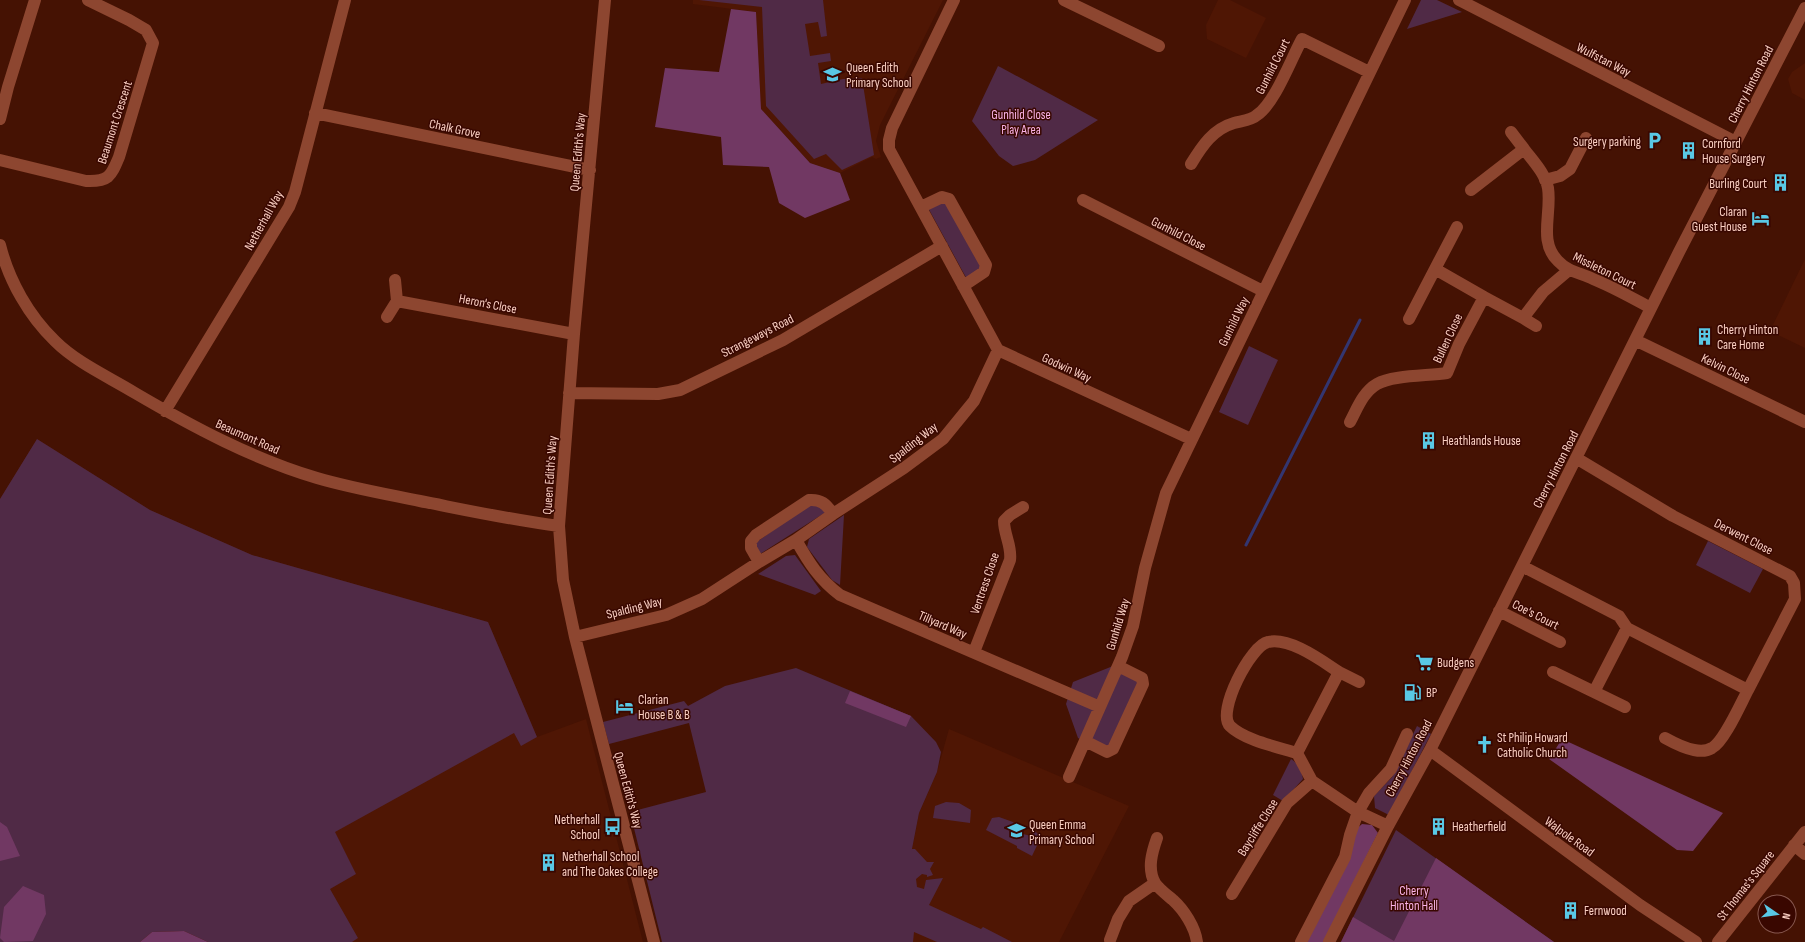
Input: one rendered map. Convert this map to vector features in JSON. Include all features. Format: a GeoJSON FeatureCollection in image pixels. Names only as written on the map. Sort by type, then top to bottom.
{"type":"FeatureCollection","features":[{"type":"Feature","properties":{"kind":"street"},"geometry":{"type":"LineString","coordinates":[[0,119],[8,87],[35,0]]}},
{"type":"Feature","properties":{"kind":"street","name":"Beaumont Crescent"},"geometry":{"type":"LineString","coordinates":[[0,160],[86,181],[100,182],[112,173],[130,121],[153,43],[146,30],[88,0]]}},
{"type":"Feature","properties":{"kind":"street","name":"Netherhall Way"},"geometry":{"type":"LineString","coordinates":[[165,411],[289,207],[295,192],[344,0]]}},
{"type":"Feature","properties":{"kind":"street","name":"Queen Edith's Way"},"geometry":{"type":"LineString","coordinates":[[605,0],[574,334],[559,526],[563,580],[575,637],[654,942]]}},
{"type":"Feature","properties":{"kind":"street"},"geometry":{"type":"LineString","coordinates":[[954,0],[892,128],[889,140],[889,149],[998,350]]}},
{"type":"Feature","properties":{"kind":"street"},"geometry":{"type":"LineString","coordinates":[[1064,0],[1158,46]]}},
{"type":"Feature","properties":{"kind":"street","name":"Gunhild Way"},"geometry":{"type":"LineString","coordinates":[[1069,777],[1118,666],[1133,626],[1145,568],[1166,493],[1405,0]]}},
{"type":"Feature","properties":{"kind":"street","name":"Wulfstan Way"},"geometry":{"type":"LineString","coordinates":[[1459,0],[1736,142]]}},
{"type":"Feature","properties":{"kind":"street","name":"Cherry Hinton Road"},"geometry":{"type":"LineString","coordinates":[[1329,942],[1388,826],[1430,750],[1651,308],[1805,8]]}},
{"type":"Feature","properties":{"kind":"street","name":"Gunhild Court"},"geometry":{"type":"LineString","coordinates":[[1192,164],[1200,149],[1212,135],[1226,126],[1256,116],[1268,105],[1302,39],[1370,72]]}},
{"type":"Feature","properties":{"kind":"street","name":"Chalk Grove"},"geometry":{"type":"LineString","coordinates":[[315,113],[590,170]]}},
{"type":"Feature","properties":{"kind":"street","name":"Missleton Court"},"geometry":{"type":"LineString","coordinates":[[1511,132],[1541,172],[1548,188],[1547,234],[1549,249],[1558,261],[1569,270],[1593,279],[1651,308]]}},
{"type":"Feature","properties":{"kind":"street"},"geometry":{"type":"LineString","coordinates":[[1545,180],[1560,176],[1570,169],[1586,138]]}},
{"type":"Feature","properties":{"kind":"street"},"geometry":{"type":"LineString","coordinates":[[1471,190],[1524,150]]}},
{"type":"Feature","properties":{"kind":"street"},"geometry":{"type":"LineString","coordinates":[[921,207],[942,197],[949,199],[986,265],[984,272],[963,286]]}},
{"type":"Feature","properties":{"kind":"street","name":"Gunhild Close"},"geometry":{"type":"LineString","coordinates":[[1083,200],[1263,291]]}},
{"type":"Feature","properties":{"kind":"street"},"geometry":{"type":"LineString","coordinates":[[1409,319],[1457,227]]}},
{"type":"Feature","properties":{"kind":"street","name":"Beaumont Road"},"geometry":{"type":"LineString","coordinates":[[0,245],[2,256],[20,295],[39,322],[56,342],[79,360],[165,411],[214,437],[267,460],[316,478],[508,519],[559,526]]}},
{"type":"Feature","properties":{"kind":"street","name":"Strangeways Road"},"geometry":{"type":"LineString","coordinates":[[569,393],[658,394],[680,390],[783,340],[942,246]]}},
{"type":"Feature","properties":{"kind":"street"},"geometry":{"type":"LineString","coordinates":[[1435,269],[1536,326]]}},
{"type":"Feature","properties":{"kind":"street"},"geometry":{"type":"LineString","coordinates":[[1523,318],[1543,292],[1569,270]]}},
{"type":"Feature","properties":{"kind":"street"},"geometry":{"type":"LineString","coordinates":[[387,317],[397,301],[395,280]]}},
{"type":"Feature","properties":{"kind":"street","name":"Bullen Close"},"geometry":{"type":"LineString","coordinates":[[1350,422],[1364,397],[1377,383],[1402,378],[1448,373],[1461,339],[1484,297]]}},
{"type":"Feature","properties":{"kind":"street","name":"Heron's Close"},"geometry":{"type":"LineString","coordinates":[[397,301],[574,334]]}},
{"type":"Feature","properties":{"kind":"street","name":"Kelvin Close"},"geometry":{"type":"LineString","coordinates":[[1635,340],[1805,422]]}},
{"type":"Feature","properties":{"kind":"street","name":"Godwin Way"},"geometry":{"type":"LineString","coordinates":[[998,350],[1191,439]]}},
{"type":"Feature","properties":{"kind":"street","name":"Spalding Way"},"geometry":{"type":"LineString","coordinates":[[575,637],[666,615],[702,599],[796,540],[904,468],[943,439],[974,401],[998,350]]}},
{"type":"Feature","properties":{"kind":"street","name":"Derwent Close"},"geometry":{"type":"LineString","coordinates":[[1576,458],[1673,516],[1790,576],[1794,583],[1800,602],[1718,744],[1705,751],[1689,749],[1664,738]]}},
{"type":"Feature","properties":{"kind":"street"},"geometry":{"type":"LineString","coordinates":[[759,562],[751,548],[751,542],[756,535],[809,500],[818,499],[826,503],[833,514]]}},
{"type":"Feature","properties":{"kind":"street","name":"Ventress Close"},"geometry":{"type":"LineString","coordinates":[[974,652],[1010,560],[1004,521],[1010,515],[1023,507]]}},
{"type":"Feature","properties":{"kind":"street","name":"Tillyard Way"},"geometry":{"type":"LineString","coordinates":[[796,540],[825,584],[840,595],[1100,707]]}},
{"type":"Feature","properties":{"kind":"street"},"geometry":{"type":"LineString","coordinates":[[1522,566],[1619,616],[1627,628],[1748,690]]}},
{"type":"Feature","properties":{"kind":"street","name":"Coe's Court"},"geometry":{"type":"LineString","coordinates":[[1499,611],[1560,642]]}},
{"type":"Feature","properties":{"kind":"street"},"geometry":{"type":"LineString","coordinates":[[1594,692],[1610,658],[1627,628]]}},
{"type":"Feature","properties":{"kind":"street"},"geometry":{"type":"LineString","coordinates":[[1359,682],[1307,652],[1282,641],[1268,642],[1261,645],[1250,656],[1227,703],[1225,717],[1228,725],[1246,736],[1297,753],[1312,781],[1358,812],[1388,826]]}},
{"type":"Feature","properties":{"kind":"street","name":"Gunhild Way"},"geometry":{"type":"LineString","coordinates":[[1085,741],[1107,752],[1113,749],[1143,684],[1142,678],[1118,666]]}},
{"type":"Feature","properties":{"kind":"street"},"geometry":{"type":"LineString","coordinates":[[1297,753],[1332,684],[1340,672]]}},
{"type":"Feature","properties":{"kind":"street"},"geometry":{"type":"LineString","coordinates":[[1553,672],[1625,707]]}},
{"type":"Feature","properties":{"kind":"street","name":"Cherry Hinton Road"},"geometry":{"type":"LineString","coordinates":[[1301,942],[1345,857],[1350,835],[1358,812],[1369,793],[1391,769],[1407,734]]}},
{"type":"Feature","properties":{"kind":"street","name":"Walpole Road"},"geometry":{"type":"LineString","coordinates":[[1430,750],[1640,905],[1696,942]]}},
{"type":"Feature","properties":{"kind":"street","name":"Baycliffe Close"},"geometry":{"type":"LineString","coordinates":[[1232,894],[1287,803],[1312,781]]}},
{"type":"Feature","properties":{"kind":"street","name":"St Thomas's Square"},"geometry":{"type":"LineString","coordinates":[[1718,942],[1805,832]]}},
{"type":"Feature","properties":{"kind":"street"},"geometry":{"type":"LineString","coordinates":[[1157,838],[1151,853],[1151,871],[1155,884],[1175,902],[1188,920],[1194,931],[1197,942]]}},
{"type":"Feature","properties":{"kind":"street"},"geometry":{"type":"LineString","coordinates":[[1794,845],[1805,854]]}},
{"type":"Feature","properties":{"kind":"street"},"geometry":{"type":"LineString","coordinates":[[1110,940],[1118,919],[1130,901],[1155,884]]}},
{"type":"Feature","properties":{"kind":"shaded area","name":"Queen Edith Primary School"},"geometry":{"type":"Polygon","coordinates":[[[693,0],[943,0],[880,125],[876,141],[881,157],[876,159],[872,157],[840,173],[810,163],[761,109],[756,12],[693,4],[693,0]]]}},
{"type":"Feature","properties":{"kind":"shaded area"},"geometry":{"type":"Polygon","coordinates":[[[1218,0],[1230,0],[1266,18],[1246,58],[1207,39],[1206,25],[1218,0]]]}},
{"type":"Feature","properties":{"kind":"shaded area"},"geometry":{"type":"Polygon","coordinates":[[[731,9],[756,12],[761,109],[810,163],[840,173],[850,200],[805,218],[779,203],[769,167],[723,165],[721,137],[655,127],[665,68],[719,72],[731,9]]]}},
{"type":"Feature","properties":{"kind":"shaded area"},"geometry":{"type":"Polygon","coordinates":[[[1805,63],[1805,100],[1792,93],[1788,79],[1792,72],[1805,63]]]}},
{"type":"Feature","properties":{"kind":"shaded area"},"geometry":{"type":"Polygon","coordinates":[[[1805,259],[1805,348],[1770,331],[1805,259]]]}},
{"type":"Feature","properties":{"kind":"shaded area"},"geometry":{"type":"Polygon","coordinates":[[[37,439],[150,510],[252,555],[488,622],[537,737],[586,719],[643,942],[208,942],[184,931],[152,932],[140,942],[0,942],[0,499],[37,439]]]}},
{"type":"Feature","properties":{"kind":"shaded area"},"geometry":{"type":"Polygon","coordinates":[[[850,691],[911,716],[906,727],[845,703],[850,691]]]}},
{"type":"Feature","properties":{"kind":"shaded area","name":"Queen Emma Primary School"},"geometry":{"type":"Polygon","coordinates":[[[949,729],[1129,806],[1059,942],[902,942],[912,849],[919,813],[937,772],[949,729]]]}},
{"type":"Feature","properties":{"kind":"shaded area"},"geometry":{"type":"Polygon","coordinates":[[[1562,739],[1723,813],[1693,851],[1677,850],[1549,759],[1562,739]]]}},
{"type":"Feature","properties":{"kind":"shaded area"},"geometry":{"type":"Polygon","coordinates":[[[0,822],[7,827],[20,856],[0,861],[0,822]]]}},
{"type":"Feature","properties":{"kind":"shaded area"},"geometry":{"type":"Polygon","coordinates":[[[1362,824],[1372,825],[1378,833],[1324,942],[1302,942],[1354,831],[1362,824]]]}},
{"type":"Feature","properties":{"kind":"shaded area","name":"Cherry Hinton Hall"},"geometry":{"type":"Polygon","coordinates":[[[1436,858],[1554,942],[1341,942],[1353,917],[1394,941],[1436,858]]]}},
{"type":"Feature","properties":{"kind":"shaded area"},"geometry":{"type":"Polygon","coordinates":[[[23,886],[44,895],[46,914],[33,941],[4,942],[0,938],[4,907],[23,886]]]}},
{"type":"Feature","properties":{"kind":"shaded area"},"geometry":{"type":"Polygon","coordinates":[[[184,931],[208,942],[140,942],[152,932],[184,931]]]}},
{"type":"Feature","properties":{"kind":"green space"},"geometry":{"type":"Polygon","coordinates":[[[699,0],[823,0],[827,36],[821,37],[818,22],[805,24],[810,56],[830,53],[831,61],[818,63],[821,84],[843,79],[862,78],[874,155],[842,170],[826,154],[814,159],[766,106],[762,7],[699,0]]]}},
{"type":"Feature","properties":{"kind":"green space"},"geometry":{"type":"Polygon","coordinates":[[[1421,0],[1437,0],[1462,12],[1407,29],[1421,0]]]}},
{"type":"Feature","properties":{"kind":"green space","name":"Gunhild Close Play Area"},"geometry":{"type":"Polygon","coordinates":[[[998,66],[1098,120],[1035,160],[1013,166],[999,156],[972,121],[998,66]]]}},
{"type":"Feature","properties":{"kind":"green space"},"geometry":{"type":"Polygon","coordinates":[[[942,197],[985,264],[969,283],[926,204],[942,197]]]}},
{"type":"Feature","properties":{"kind":"green space"},"geometry":{"type":"Polygon","coordinates":[[[1249,346],[1278,360],[1248,425],[1219,412],[1249,346]]]}},
{"type":"Feature","properties":{"kind":"green space"},"geometry":{"type":"Polygon","coordinates":[[[37,439],[150,510],[252,555],[488,622],[537,737],[521,746],[514,733],[335,832],[356,874],[330,889],[358,938],[352,942],[208,942],[184,931],[152,932],[140,942],[0,942],[0,499],[37,439]]]}},
{"type":"Feature","properties":{"kind":"green space"},"geometry":{"type":"Polygon","coordinates":[[[819,503],[826,512],[760,554],[754,544],[806,506],[819,503]]]}},
{"type":"Feature","properties":{"kind":"green space"},"geometry":{"type":"Polygon","coordinates":[[[844,515],[840,585],[832,580],[807,547],[809,539],[844,515]]]}},
{"type":"Feature","properties":{"kind":"green space"},"geometry":{"type":"Polygon","coordinates":[[[1708,541],[1763,569],[1750,593],[1696,565],[1708,541]]]}},
{"type":"Feature","properties":{"kind":"green space"},"geometry":{"type":"Polygon","coordinates":[[[795,555],[821,591],[815,595],[758,574],[786,556],[795,555]]]}},
{"type":"Feature","properties":{"kind":"green space"},"geometry":{"type":"Polygon","coordinates":[[[1113,666],[1141,677],[1107,752],[1078,738],[1066,704],[1073,682],[1113,666]]]}},
{"type":"Feature","properties":{"kind":"green space"},"geometry":{"type":"Polygon","coordinates":[[[796,668],[911,716],[936,742],[941,752],[937,772],[919,813],[912,849],[915,849],[927,862],[934,862],[930,869],[933,875],[927,877],[927,875],[922,874],[916,879],[917,887],[924,889],[926,880],[943,878],[929,905],[981,929],[983,927],[1012,942],[937,942],[914,932],[913,942],[662,942],[630,812],[706,792],[689,723],[609,744],[603,722],[684,701],[688,706],[725,686],[796,668]]]}},
{"type":"Feature","properties":{"kind":"green space"},"geometry":{"type":"Polygon","coordinates":[[[1417,726],[1431,734],[1389,815],[1375,808],[1374,796],[1392,777],[1417,726]]]}},
{"type":"Feature","properties":{"kind":"green space"},"geometry":{"type":"Polygon","coordinates":[[[1291,759],[1296,763],[1302,773],[1303,779],[1283,801],[1273,795],[1291,759]]]}},
{"type":"Feature","properties":{"kind":"green space"},"geometry":{"type":"Polygon","coordinates":[[[946,802],[959,803],[971,810],[970,823],[933,818],[935,806],[946,802]]]}},
{"type":"Feature","properties":{"kind":"green space"},"geometry":{"type":"Polygon","coordinates":[[[999,817],[1013,822],[1023,834],[1031,836],[1035,831],[1041,837],[1032,856],[1017,848],[1017,846],[986,830],[992,818],[999,817]]]}},
{"type":"Feature","properties":{"kind":"green space","name":"Cherry Hinton Hall"},"geometry":{"type":"Polygon","coordinates":[[[1396,830],[1554,942],[1341,942],[1396,830]]]}},
{"type":"Feature","properties":{"kind":"waterway"},"geometry":{"type":"LineString","coordinates":[[1246,545],[1360,320]]}},
{"type":"Feature","properties":{"kind":"place","name":"Queen Edith Primary School"},"geometry":{"type":"Point","coordinates":[833,74]}},
{"type":"Feature","properties":{"kind":"place","name":"Surgery parking"},"geometry":{"type":"Point","coordinates":[1654,141]}},
{"type":"Feature","properties":{"kind":"place","name":"Cornford House Surgery"},"geometry":{"type":"Point","coordinates":[1689,150]}},
{"type":"Feature","properties":{"kind":"place","name":"Burling Court"},"geometry":{"type":"Point","coordinates":[1780,183]}},
{"type":"Feature","properties":{"kind":"place","name":"Claran Guest House"},"geometry":{"type":"Point","coordinates":[1760,218]}},
{"type":"Feature","properties":{"kind":"place","name":"Cherry Hinton Care Home"},"geometry":{"type":"Point","coordinates":[1704,336]}},
{"type":"Feature","properties":{"kind":"place","name":"Heathlands House"},"geometry":{"type":"Point","coordinates":[1429,440]}},
{"type":"Feature","properties":{"kind":"place","name":"Budgens"},"geometry":{"type":"Point","coordinates":[1424,662]}},
{"type":"Feature","properties":{"kind":"place","name":"BP"},"geometry":{"type":"Point","coordinates":[1413,692]}},
{"type":"Feature","properties":{"kind":"place","name":"Clarian House B & B"},"geometry":{"type":"Point","coordinates":[625,706]}},
{"type":"Feature","properties":{"kind":"place","name":"St Philip Howard Catholic Church"},"geometry":{"type":"Point","coordinates":[1484,744]}},
{"type":"Feature","properties":{"kind":"place","name":"Netherhall School"},"geometry":{"type":"Point","coordinates":[613,826]}},
{"type":"Feature","properties":{"kind":"place","name":"Heatherfield"},"geometry":{"type":"Point","coordinates":[1439,826]}},
{"type":"Feature","properties":{"kind":"place","name":"Queen Emma Primary School"},"geometry":{"type":"Point","coordinates":[1016,831]}},
{"type":"Feature","properties":{"kind":"place","name":"Netherhall School and The Oakes College"},"geometry":{"type":"Point","coordinates":[549,863]}},
{"type":"Feature","properties":{"kind":"place","name":"Fernwood"},"geometry":{"type":"Point","coordinates":[1571,910]}}]}
